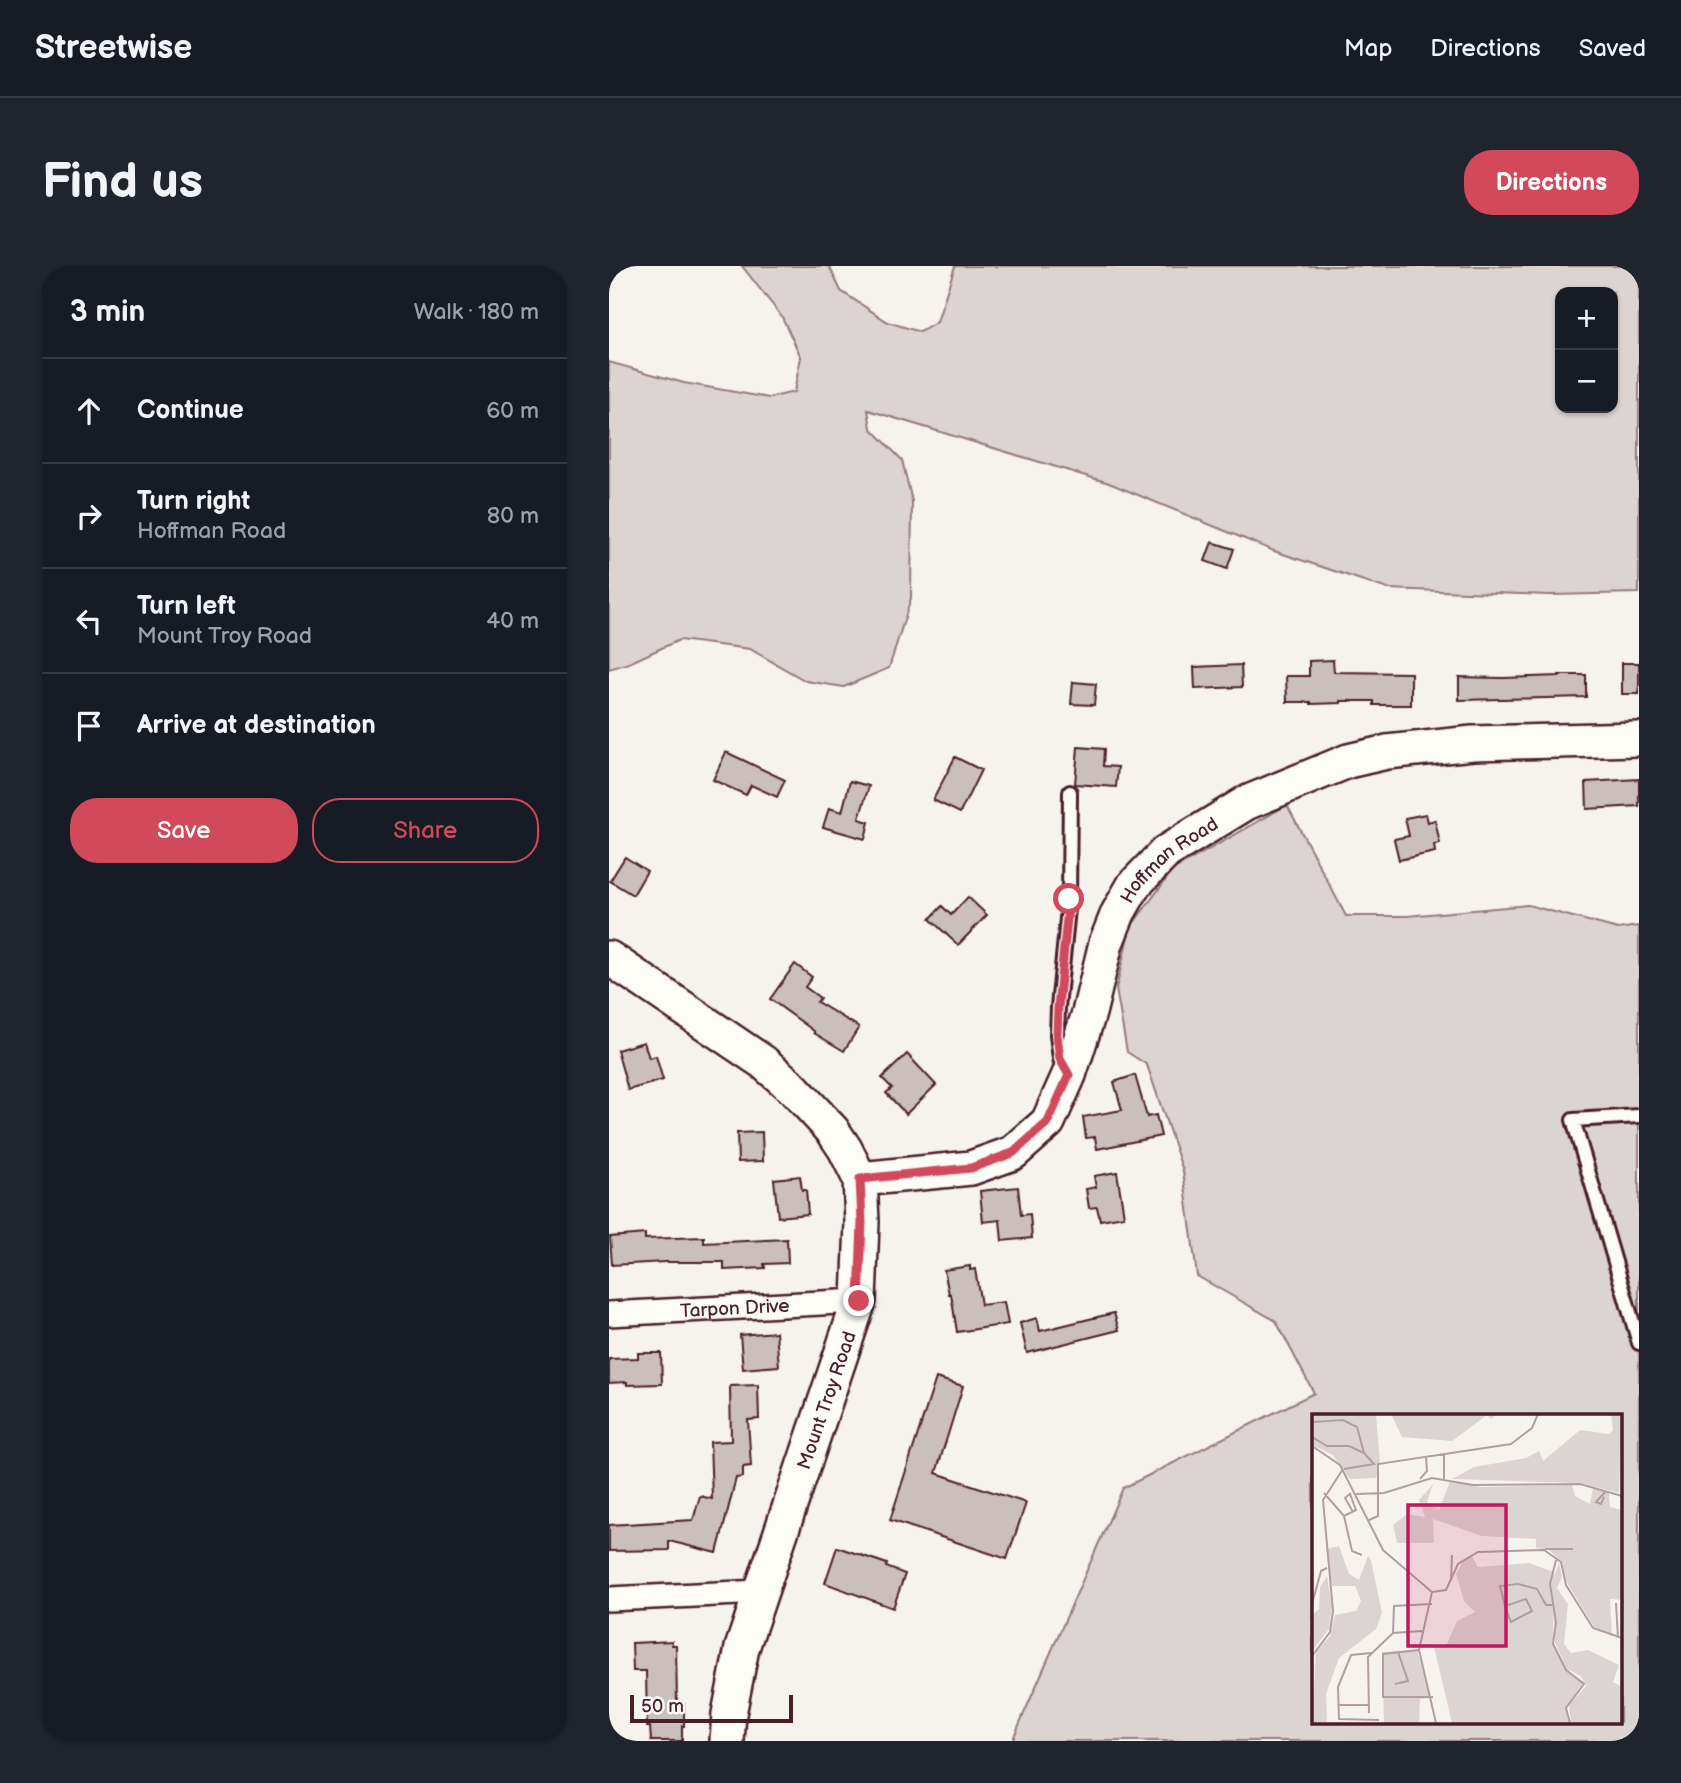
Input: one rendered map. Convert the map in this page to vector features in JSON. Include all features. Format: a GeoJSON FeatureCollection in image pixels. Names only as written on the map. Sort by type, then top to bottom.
{"type":"FeatureCollection","features":[{"type":"Feature","properties":{"kind":"street","name":"Hoffman Road"},"geometry":{"type":"LineString","coordinates":[[860,1179],[971,1168],[1013,1153],[1048,1122],[1069,1075],[1090,1013],[1106,943],[1133,885],[1166,852],[1246,803],[1348,761],[1387,752],[1473,743],[1639,739]]}},
{"type":"Feature","properties":{"kind":"street","name":"Mount Troy Road"},"geometry":{"type":"LineString","coordinates":[[609,958],[763,1062],[794,1089],[834,1131],[860,1179],[862,1222],[859,1301],[742,1648],[729,1714],[727,1741]]}},
{"type":"Feature","properties":{"kind":"street","name":"Tarpon Drive"},"geometry":{"type":"LineString","coordinates":[[609,1314],[859,1301]]}},
{"type":"Feature","properties":{"kind":"street"},"geometry":{"type":"LineString","coordinates":[[609,1599],[761,1592]]}},
{"type":"Feature","properties":{"kind":"lane"},"geometry":{"type":"LineString","coordinates":[[1069,1075],[1060,1059],[1057,1035],[1069,899],[1070,792]]}},
{"type":"Feature","properties":{"kind":"lane"},"geometry":{"type":"LineString","coordinates":[[1639,1116],[1573,1121],[1635,1319],[1639,1343]]}},
{"type":"Feature","properties":{"kind":"shaded area"},"geometry":{"type":"Polygon","coordinates":[[[742,266],[829,266],[841,291],[888,322],[920,332],[937,322],[955,266],[1639,266],[1639,593],[1549,595],[1388,589],[1274,551],[1109,483],[868,410],[871,428],[902,460],[912,501],[911,598],[889,668],[844,687],[806,681],[750,649],[679,640],[629,663],[609,669],[609,362],[684,383],[769,398],[794,392],[801,357],[782,317],[742,266]]]}},
{"type":"Feature","properties":{"kind":"shaded area"},"geometry":{"type":"Polygon","coordinates":[[[1287,805],[1346,916],[1407,916],[1528,905],[1618,929],[1639,926],[1639,1741],[1012,1741],[1123,1488],[1314,1393],[1276,1321],[1197,1276],[1183,1171],[1147,1065],[1127,1052],[1116,989],[1130,928],[1173,870],[1287,805]]]}},
{"type":"Feature","properties":{"kind":"building"},"geometry":{"type":"Polygon","coordinates":[[[1212,542],[1234,549],[1227,569],[1205,561],[1212,542]]]}},
{"type":"Feature","properties":{"kind":"building"},"geometry":{"type":"Polygon","coordinates":[[[1333,660],[1334,672],[1411,673],[1411,705],[1374,705],[1374,701],[1311,704],[1287,702],[1286,676],[1309,676],[1309,661],[1333,660]]]}},
{"type":"Feature","properties":{"kind":"building"},"geometry":{"type":"Polygon","coordinates":[[[1622,663],[1639,663],[1639,694],[1622,694],[1622,663]]]}},
{"type":"Feature","properties":{"kind":"building"},"geometry":{"type":"Polygon","coordinates":[[[1241,665],[1242,687],[1195,689],[1194,667],[1241,665]]]}},
{"type":"Feature","properties":{"kind":"building"},"geometry":{"type":"Polygon","coordinates":[[[1586,675],[1586,697],[1459,700],[1459,677],[1586,675]]]}},
{"type":"Feature","properties":{"kind":"building"},"geometry":{"type":"Polygon","coordinates":[[[1073,682],[1096,684],[1094,705],[1071,704],[1073,682]]]}},
{"type":"Feature","properties":{"kind":"building"},"geometry":{"type":"Polygon","coordinates":[[[1078,747],[1104,749],[1103,766],[1118,767],[1116,787],[1075,784],[1078,747]]]}},
{"type":"Feature","properties":{"kind":"building"},"geometry":{"type":"Polygon","coordinates":[[[726,752],[785,780],[777,797],[751,785],[746,795],[713,780],[726,752]]]}},
{"type":"Feature","properties":{"kind":"building"},"geometry":{"type":"Polygon","coordinates":[[[955,757],[981,770],[960,813],[933,800],[955,757]]]}},
{"type":"Feature","properties":{"kind":"building"},"geometry":{"type":"Polygon","coordinates":[[[1639,779],[1639,806],[1587,809],[1586,782],[1639,779]]]}},
{"type":"Feature","properties":{"kind":"building"},"geometry":{"type":"Polygon","coordinates":[[[850,781],[869,786],[859,819],[869,822],[865,839],[823,827],[829,808],[842,812],[850,781]]]}},
{"type":"Feature","properties":{"kind":"building"},"geometry":{"type":"Polygon","coordinates":[[[1426,814],[1428,822],[1435,820],[1440,844],[1434,845],[1435,852],[1399,860],[1394,839],[1409,836],[1405,818],[1426,814]]]}},
{"type":"Feature","properties":{"kind":"building"},"geometry":{"type":"Polygon","coordinates":[[[625,857],[647,871],[633,895],[610,881],[625,857]]]}},
{"type":"Feature","properties":{"kind":"building"},"geometry":{"type":"Polygon","coordinates":[[[968,897],[987,915],[958,945],[930,919],[942,906],[951,915],[968,897]]]}},
{"type":"Feature","properties":{"kind":"building"},"geometry":{"type":"Polygon","coordinates":[[[795,964],[812,977],[805,987],[820,998],[817,1002],[859,1027],[844,1051],[814,1033],[770,999],[795,964]]]}},
{"type":"Feature","properties":{"kind":"building"},"geometry":{"type":"Polygon","coordinates":[[[644,1042],[649,1058],[656,1056],[663,1080],[628,1090],[617,1050],[644,1042]]]}},
{"type":"Feature","properties":{"kind":"building"},"geometry":{"type":"Polygon","coordinates":[[[907,1054],[936,1085],[906,1114],[886,1093],[892,1088],[882,1078],[907,1054]]]}},
{"type":"Feature","properties":{"kind":"building"},"geometry":{"type":"Polygon","coordinates":[[[1135,1075],[1147,1117],[1156,1115],[1161,1136],[1097,1149],[1095,1137],[1086,1138],[1083,1117],[1122,1110],[1114,1082],[1135,1075]]]}},
{"type":"Feature","properties":{"kind":"building"},"geometry":{"type":"Polygon","coordinates":[[[762,1132],[763,1161],[738,1162],[737,1133],[762,1132]]]}},
{"type":"Feature","properties":{"kind":"building"},"geometry":{"type":"Polygon","coordinates":[[[1117,1172],[1124,1216],[1100,1220],[1097,1207],[1089,1208],[1086,1189],[1096,1187],[1094,1176],[1117,1172]]]}},
{"type":"Feature","properties":{"kind":"building"},"geometry":{"type":"Polygon","coordinates":[[[800,1176],[802,1190],[806,1190],[808,1214],[778,1217],[774,1179],[800,1176]]]}},
{"type":"Feature","properties":{"kind":"building"},"geometry":{"type":"Polygon","coordinates":[[[1018,1187],[1021,1215],[1030,1214],[1032,1238],[1002,1241],[1000,1220],[983,1222],[980,1191],[1018,1187]]]}},
{"type":"Feature","properties":{"kind":"building"},"geometry":{"type":"Polygon","coordinates":[[[645,1234],[645,1239],[704,1237],[704,1243],[787,1239],[788,1263],[764,1264],[765,1268],[724,1270],[724,1262],[612,1265],[610,1237],[645,1234]]]}},
{"type":"Feature","properties":{"kind":"building"},"geometry":{"type":"Polygon","coordinates":[[[970,1266],[970,1270],[975,1269],[981,1305],[1004,1302],[1008,1324],[957,1332],[944,1270],[970,1266]]]}},
{"type":"Feature","properties":{"kind":"building"},"geometry":{"type":"Polygon","coordinates":[[[1114,1313],[1119,1330],[1027,1353],[1020,1323],[1037,1318],[1040,1331],[1114,1313]]]}},
{"type":"Feature","properties":{"kind":"building"},"geometry":{"type":"Polygon","coordinates":[[[776,1332],[779,1366],[743,1369],[740,1335],[776,1332]]]}},
{"type":"Feature","properties":{"kind":"building"},"geometry":{"type":"Polygon","coordinates":[[[638,1353],[661,1353],[662,1384],[609,1383],[609,1359],[638,1358],[638,1353]]]}},
{"type":"Feature","properties":{"kind":"building"},"geometry":{"type":"Polygon","coordinates":[[[936,1378],[963,1386],[936,1473],[1026,1503],[1007,1559],[890,1520],[936,1378]]]}},
{"type":"Feature","properties":{"kind":"building"},"geometry":{"type":"Polygon","coordinates":[[[758,1385],[759,1419],[748,1420],[751,1466],[743,1467],[743,1477],[736,1478],[717,1553],[669,1541],[669,1550],[609,1551],[609,1525],[693,1520],[700,1496],[712,1499],[710,1442],[731,1441],[730,1386],[758,1385]]]}},
{"type":"Feature","properties":{"kind":"building"},"geometry":{"type":"Polygon","coordinates":[[[837,1547],[887,1564],[886,1567],[905,1574],[893,1608],[825,1583],[837,1547]]]}},
{"type":"Feature","properties":{"kind":"building"},"geometry":{"type":"Polygon","coordinates":[[[672,1641],[672,1645],[676,1645],[677,1704],[684,1704],[682,1741],[651,1741],[650,1727],[647,1727],[646,1671],[633,1671],[632,1643],[672,1641]]]}},
{"type":"Feature","properties":{"kind":"route"},"geometry":{"type":"LineString","coordinates":[[859,1301],[862,1222],[860,1179],[971,1168],[1013,1153],[1048,1122],[1069,1075],[1060,1059],[1057,1035],[1069,899]]}}]}
